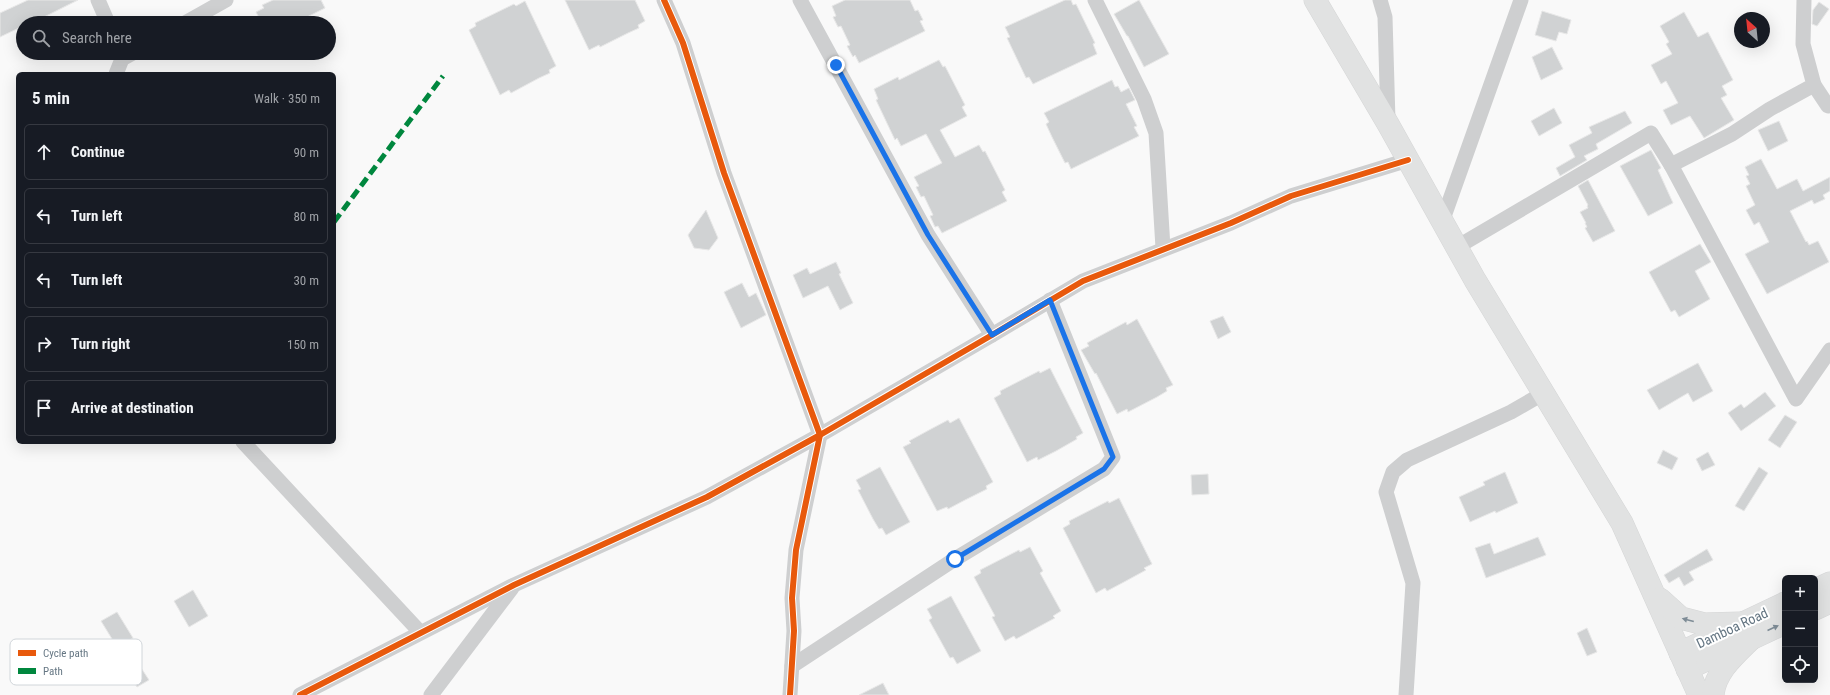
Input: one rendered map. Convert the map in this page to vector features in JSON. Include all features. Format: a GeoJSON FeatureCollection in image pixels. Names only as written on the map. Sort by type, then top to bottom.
{"type":"FeatureCollection","features":[{"type":"Feature","properties":{"kind":"main road"},"geometry":{"type":"LineString","coordinates":[[1315,0],[1388,124],[1442,222],[1622,523],[1700,695]]}},
{"type":"Feature","properties":{"kind":"main road"},"geometry":{"type":"LineString","coordinates":[[1818,604],[1826,591]]}},
{"type":"Feature","properties":{"kind":"main road"},"geometry":{"type":"LineString","coordinates":[[1656,596],[1681,618],[1704,624],[1746,630],[1722,669],[1714,687],[1713,695]]}},
{"type":"Feature","properties":{"kind":"main road","name":"Damboa Road"},"geometry":{"type":"LineString","coordinates":[[1684,661],[1746,630],[1782,605]]}},
{"type":"Feature","properties":{"kind":"main road","name":"Damboa Road"},"geometry":{"type":"LineString","coordinates":[[1746,630],[1782,624]]}},
{"type":"Feature","properties":{"kind":"street"},"geometry":{"type":"LineString","coordinates":[[98,0],[105,16]]}},
{"type":"Feature","properties":{"kind":"street"},"geometry":{"type":"LineString","coordinates":[[197,16],[226,0]]}},
{"type":"Feature","properties":{"kind":"street"},"geometry":{"type":"LineString","coordinates":[[664,0],[683,43],[724,173],[820,435],[796,550],[792,598],[794,631],[790,695]]}},
{"type":"Feature","properties":{"kind":"street"},"geometry":{"type":"LineString","coordinates":[[800,0],[928,235],[992,335]]}},
{"type":"Feature","properties":{"kind":"street"},"geometry":{"type":"LineString","coordinates":[[1095,0],[1144,98],[1156,133],[1163,248]]}},
{"type":"Feature","properties":{"kind":"street"},"geometry":{"type":"LineString","coordinates":[[1380,0],[1384,17],[1388,124]]}},
{"type":"Feature","properties":{"kind":"street"},"geometry":{"type":"LineString","coordinates":[[1442,222],[1521,0]]}},
{"type":"Feature","properties":{"kind":"street"},"geometry":{"type":"LineString","coordinates":[[1804,0],[1803,44],[1814,85],[1828,106],[1830,103]]}},
{"type":"Feature","properties":{"kind":"street"},"geometry":{"type":"LineString","coordinates":[[117,72],[123,60]]}},
{"type":"Feature","properties":{"kind":"street"},"geometry":{"type":"LineString","coordinates":[[1671,165],[1732,134],[1770,109],[1814,85]]}},
{"type":"Feature","properties":{"kind":"street"},"geometry":{"type":"LineString","coordinates":[[1457,247],[1651,133],[1671,165],[1796,399],[1830,350]]}},
{"type":"Feature","properties":{"kind":"street"},"geometry":{"type":"LineString","coordinates":[[300,695],[514,585],[707,497],[820,435],[1083,281],[1163,248],[1231,223],[1291,196],[1408,160]]}},
{"type":"Feature","properties":{"kind":"street"},"geometry":{"type":"LineString","coordinates":[[792,666],[955,559],[1104,469],[1113,457],[1050,300]]}},
{"type":"Feature","properties":{"kind":"street"},"geometry":{"type":"LineString","coordinates":[[1406,695],[1413,583],[1386,492],[1393,472],[1407,460],[1511,412],[1544,393]]}},
{"type":"Feature","properties":{"kind":"street"},"geometry":{"type":"LineString","coordinates":[[245,444],[420,632]]}},
{"type":"Feature","properties":{"kind":"street"},"geometry":{"type":"LineString","coordinates":[[431,695],[514,585]]}},
{"type":"Feature","properties":{"kind":"building"},"geometry":{"type":"Polygon","coordinates":[[[28,0],[78,0],[46,16],[16,16],[16,29],[0,37],[0,13],[28,0]]]}},
{"type":"Feature","properties":{"kind":"building"},"geometry":{"type":"Polygon","coordinates":[[[273,0],[321,0],[325,8],[309,16],[258,16],[256,12],[264,8],[262,5],[273,0]]]}},
{"type":"Feature","properties":{"kind":"building"},"geometry":{"type":"Polygon","coordinates":[[[565,0],[635,0],[645,21],[638,25],[639,28],[600,47],[599,45],[589,50],[565,0]]]}},
{"type":"Feature","properties":{"kind":"building"},"geometry":{"type":"Polygon","coordinates":[[[845,0],[910,0],[915,11],[918,10],[923,20],[920,21],[925,31],[859,63],[855,55],[853,57],[847,46],[850,45],[841,26],[838,27],[833,17],[836,16],[832,6],[845,0]]]}},
{"type":"Feature","properties":{"kind":"building"},"geometry":{"type":"Polygon","coordinates":[[[1065,0],[1071,0],[1073,5],[1076,4],[1095,43],[1093,44],[1097,54],[1033,84],[1029,77],[1026,78],[1007,38],[1010,37],[1005,27],[1065,0]]]}},
{"type":"Feature","properties":{"kind":"building"},"geometry":{"type":"Polygon","coordinates":[[[1139,0],[1169,54],[1144,67],[1128,36],[1114,14],[1139,0]]]}},
{"type":"Feature","properties":{"kind":"building"},"geometry":{"type":"Polygon","coordinates":[[[525,1],[556,66],[549,70],[550,73],[511,93],[509,90],[500,95],[469,30],[476,26],[475,23],[514,4],[516,6],[525,1]]]}},
{"type":"Feature","properties":{"kind":"building"},"geometry":{"type":"Polygon","coordinates":[[[1819,2],[1829,9],[1817,26],[1812,24],[1813,10],[1819,2]]]}},
{"type":"Feature","properties":{"kind":"building"},"geometry":{"type":"Polygon","coordinates":[[[1542,11],[1571,20],[1567,34],[1559,32],[1556,41],[1535,35],[1542,11]]]}},
{"type":"Feature","properties":{"kind":"building"},"geometry":{"type":"Polygon","coordinates":[[[1684,12],[1698,37],[1708,32],[1733,80],[1722,86],[1727,95],[1721,98],[1734,120],[1704,138],[1690,116],[1671,125],[1663,110],[1678,103],[1666,81],[1661,84],[1651,65],[1672,54],[1666,44],[1669,42],[1660,26],[1684,12]]]}},
{"type":"Feature","properties":{"kind":"building"},"geometry":{"type":"Polygon","coordinates":[[[1552,47],[1563,69],[1541,80],[1532,57],[1552,47]]]}},
{"type":"Feature","properties":{"kind":"building"},"geometry":{"type":"Polygon","coordinates":[[[939,60],[943,67],[945,66],[965,105],[962,107],[967,116],[940,130],[955,157],[979,145],[983,152],[985,151],[1005,190],[1002,192],[1007,201],[942,233],[938,226],[935,227],[930,216],[933,215],[924,196],[921,197],[916,187],[919,186],[914,177],[942,163],[926,134],[901,146],[897,138],[895,140],[876,100],[878,99],[874,89],[898,77],[899,80],[939,60]]]}},
{"type":"Feature","properties":{"kind":"building"},"geometry":{"type":"Polygon","coordinates":[[[1112,80],[1115,87],[1118,86],[1121,92],[1129,88],[1135,100],[1126,104],[1137,126],[1134,127],[1139,136],[1071,169],[1068,162],[1065,163],[1052,137],[1046,124],[1049,122],[1044,113],[1112,80]]]}},
{"type":"Feature","properties":{"kind":"building"},"geometry":{"type":"Polygon","coordinates":[[[1554,108],[1562,123],[1539,136],[1531,121],[1554,108]]]}},
{"type":"Feature","properties":{"kind":"building"},"geometry":{"type":"Polygon","coordinates":[[[1625,111],[1632,123],[1596,144],[1598,149],[1584,156],[1587,160],[1560,176],[1556,168],[1575,157],[1569,145],[1592,133],[1589,127],[1625,111]]]}},
{"type":"Feature","properties":{"kind":"building"},"geometry":{"type":"Polygon","coordinates":[[[1779,121],[1788,141],[1768,151],[1758,130],[1779,121]]]}},
{"type":"Feature","properties":{"kind":"building"},"geometry":{"type":"Polygon","coordinates":[[[1651,150],[1661,168],[1658,170],[1673,203],[1648,216],[1620,166],[1651,150]]]}},
{"type":"Feature","properties":{"kind":"building"},"geometry":{"type":"Polygon","coordinates":[[[1761,159],[1777,189],[1797,179],[1803,191],[1830,177],[1830,191],[1823,195],[1825,199],[1814,204],[1812,200],[1790,211],[1806,242],[1807,241],[1809,245],[1818,241],[1829,262],[1767,294],[1745,254],[1769,242],[1759,222],[1754,225],[1746,210],[1755,205],[1746,186],[1750,184],[1746,176],[1749,175],[1745,167],[1761,159]]]}},
{"type":"Feature","properties":{"kind":"building"},"geometry":{"type":"Polygon","coordinates":[[[1588,180],[1615,231],[1593,242],[1585,228],[1587,227],[1586,223],[1580,212],[1588,208],[1588,205],[1578,186],[1588,180]]]}},
{"type":"Feature","properties":{"kind":"building"},"geometry":{"type":"Polygon","coordinates":[[[706,210],[718,238],[709,250],[694,248],[688,235],[706,210]]]}},
{"type":"Feature","properties":{"kind":"building"},"geometry":{"type":"Polygon","coordinates":[[[1700,244],[1711,262],[1695,271],[1710,299],[1679,317],[1675,310],[1671,312],[1649,272],[1700,244]]]}},
{"type":"Feature","properties":{"kind":"building"},"geometry":{"type":"Polygon","coordinates":[[[836,262],[841,273],[839,274],[853,303],[840,310],[828,286],[803,298],[793,275],[807,268],[810,274],[836,262]]]}},
{"type":"Feature","properties":{"kind":"building"},"geometry":{"type":"Polygon","coordinates":[[[742,283],[749,297],[756,293],[766,315],[741,328],[724,292],[742,283]]]}},
{"type":"Feature","properties":{"kind":"building"},"geometry":{"type":"Polygon","coordinates":[[[1223,316],[1231,332],[1218,339],[1210,321],[1223,316]]]}},
{"type":"Feature","properties":{"kind":"building"},"geometry":{"type":"Polygon","coordinates":[[[1137,319],[1173,385],[1166,388],[1167,391],[1157,397],[1128,412],[1127,409],[1117,414],[1096,373],[1095,374],[1081,350],[1089,346],[1087,343],[1126,322],[1127,325],[1137,319]]]}},
{"type":"Feature","properties":{"kind":"building"},"geometry":{"type":"Polygon","coordinates":[[[1698,363],[1713,391],[1693,402],[1688,393],[1659,410],[1647,390],[1698,363]]]}},
{"type":"Feature","properties":{"kind":"building"},"geometry":{"type":"Polygon","coordinates":[[[1050,368],[1083,433],[1076,437],[1077,439],[1056,451],[1038,460],[1037,457],[1027,462],[994,398],[1001,394],[1000,391],[1039,371],[1040,373],[1050,368]]]}},
{"type":"Feature","properties":{"kind":"building"},"geometry":{"type":"Polygon","coordinates":[[[1765,392],[1776,406],[1741,431],[1728,413],[1741,404],[1744,408],[1765,392]]]}},
{"type":"Feature","properties":{"kind":"building"},"geometry":{"type":"Polygon","coordinates":[[[1785,415],[1797,422],[1780,448],[1768,440],[1785,415]]]}},
{"type":"Feature","properties":{"kind":"building"},"geometry":{"type":"Polygon","coordinates":[[[959,418],[993,482],[986,486],[987,489],[948,509],[947,507],[937,511],[903,447],[911,443],[909,441],[948,420],[950,423],[959,418]]]}},
{"type":"Feature","properties":{"kind":"building"},"geometry":{"type":"Polygon","coordinates":[[[1663,450],[1678,458],[1672,470],[1657,463],[1663,450]]]}},
{"type":"Feature","properties":{"kind":"building"},"geometry":{"type":"Polygon","coordinates":[[[1708,452],[1715,465],[1702,471],[1696,459],[1708,452]]]}},
{"type":"Feature","properties":{"kind":"building"},"geometry":{"type":"Polygon","coordinates":[[[880,467],[910,522],[886,535],[882,528],[879,529],[873,519],[858,490],[861,489],[856,480],[880,467]]]}},
{"type":"Feature","properties":{"kind":"building"},"geometry":{"type":"Polygon","coordinates":[[[1759,467],[1768,473],[1744,511],[1735,506],[1759,467]]]}},
{"type":"Feature","properties":{"kind":"building"},"geometry":{"type":"Polygon","coordinates":[[[1505,472],[1518,503],[1496,513],[1495,511],[1470,522],[1459,497],[1485,485],[1483,482],[1505,472]]]}},
{"type":"Feature","properties":{"kind":"building"},"geometry":{"type":"Polygon","coordinates":[[[1208,474],[1209,494],[1192,495],[1191,475],[1208,474]]]}},
{"type":"Feature","properties":{"kind":"building"},"geometry":{"type":"Polygon","coordinates":[[[1119,498],[1152,564],[1144,568],[1146,570],[1107,591],[1105,588],[1096,593],[1063,528],[1070,524],[1069,521],[1108,501],[1109,503],[1119,498]]]}},
{"type":"Feature","properties":{"kind":"building"},"geometry":{"type":"Polygon","coordinates":[[[1538,537],[1546,555],[1486,578],[1475,548],[1490,543],[1494,554],[1538,537]]]}},
{"type":"Feature","properties":{"kind":"building"},"geometry":{"type":"Polygon","coordinates":[[[1030,547],[1043,571],[1040,573],[1061,611],[1053,616],[1055,618],[1016,639],[1014,636],[1005,641],[992,617],[995,616],[974,577],[981,573],[980,570],[1019,550],[1020,552],[1030,547]]]}},
{"type":"Feature","properties":{"kind":"building"},"geometry":{"type":"Polygon","coordinates":[[[1707,549],[1713,560],[1689,572],[1694,580],[1684,586],[1679,577],[1669,583],[1664,575],[1707,549]]]}},
{"type":"Feature","properties":{"kind":"building"},"geometry":{"type":"Polygon","coordinates":[[[193,590],[208,616],[189,627],[174,601],[193,590]]]}},
{"type":"Feature","properties":{"kind":"building"},"geometry":{"type":"Polygon","coordinates":[[[951,596],[981,651],[957,664],[953,657],[950,658],[929,620],[932,618],[927,609],[951,596]]]}},
{"type":"Feature","properties":{"kind":"building"},"geometry":{"type":"Polygon","coordinates":[[[117,612],[133,638],[112,639],[101,621],[117,612]]]}},
{"type":"Feature","properties":{"kind":"building"},"geometry":{"type":"Polygon","coordinates":[[[1587,628],[1597,652],[1587,656],[1577,633],[1587,628]]]}},
{"type":"Feature","properties":{"kind":"building"},"geometry":{"type":"Polygon","coordinates":[[[142,669],[149,680],[142,684],[142,669]]]}},
{"type":"Feature","properties":{"kind":"building"},"geometry":{"type":"Polygon","coordinates":[[[883,683],[889,695],[859,695],[883,683]]]}},
{"type":"Feature","properties":{"kind":"marked path"},"geometry":{"type":"LineString","coordinates":[[336,219],[443,76]]}},
{"type":"Feature","properties":{"kind":"cycle path"},"geometry":{"type":"LineString","coordinates":[[664,0],[683,43],[724,173],[820,435],[796,550],[792,598],[794,631],[790,695]]}},
{"type":"Feature","properties":{"kind":"cycle path"},"geometry":{"type":"LineString","coordinates":[[300,695],[514,585],[707,497],[820,435],[1083,281],[1231,223],[1291,196],[1408,160]]}},
{"type":"Feature","properties":{"kind":"route"},"geometry":{"type":"LineString","coordinates":[[836,65],[928,235],[992,335],[1050,300],[1113,457],[1104,469],[955,559]]}}]}
